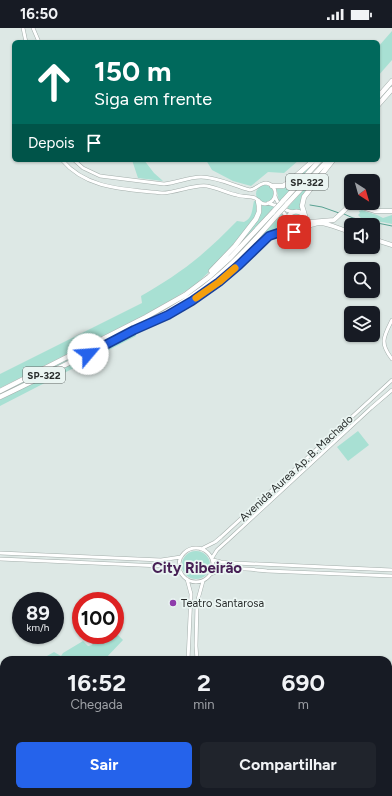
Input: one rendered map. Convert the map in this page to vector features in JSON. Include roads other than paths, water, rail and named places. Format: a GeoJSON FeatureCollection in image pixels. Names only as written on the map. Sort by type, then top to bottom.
{"type":"FeatureCollection","features":[{"type":"Feature","properties":{"kind":"highway"},"geometry":{"type":"LineString","coordinates":[[380,94],[392,81]]}},
{"type":"Feature","properties":{"kind":"highway"},"geometry":{"type":"LineString","coordinates":[[380,103],[392,89]]}},
{"type":"Feature","properties":{"kind":"highway"},"geometry":{"type":"LineString","coordinates":[[272,186],[283,186],[288,183],[312,162]]}},
{"type":"Feature","properties":{"kind":"highway","name":"SP-322"},"geometry":{"type":"LineString","coordinates":[[0,398],[176,307],[215,278],[245,251],[277,215],[318,162]]}},
{"type":"Feature","properties":{"kind":"highway","name":"SP-322"},"geometry":{"type":"LineString","coordinates":[[0,391],[146,317],[185,295],[231,258],[273,212],[285,203],[326,162]]}},
{"type":"Feature","properties":{"kind":"highway"},"geometry":{"type":"LineString","coordinates":[[306,217],[302,206],[304,197],[331,162]]}},
{"type":"Feature","properties":{"kind":"highway"},"geometry":{"type":"LineString","coordinates":[[185,295],[216,267],[246,232],[258,215],[259,206],[257,200]]}},
{"type":"Feature","properties":{"kind":"highway"},"geometry":{"type":"LineString","coordinates":[[134,330],[168,315],[192,301],[239,265],[269,236],[281,232],[294,232]]}},
{"type":"Feature","properties":{"kind":"main road"},"geometry":{"type":"LineString","coordinates":[[344,230],[322,223],[311,225],[300,232],[294,232],[287,227],[286,221],[290,214],[295,212],[301,213],[310,222],[334,220],[348,207],[356,205],[375,211],[392,211]]}},
{"type":"Feature","properties":{"kind":"main road"},"geometry":{"type":"LineString","coordinates":[[304,229],[307,224],[306,217]]}},
{"type":"Feature","properties":{"kind":"main road"},"geometry":{"type":"LineString","coordinates":[[380,241],[392,245]]}},
{"type":"Feature","properties":{"kind":"street"},"geometry":{"type":"LineString","coordinates":[[23,28],[26,40]]}},
{"type":"Feature","properties":{"kind":"street"},"geometry":{"type":"LineString","coordinates":[[33,28],[38,40]]}},
{"type":"Feature","properties":{"kind":"street"},"geometry":{"type":"LineString","coordinates":[[64,162],[72,170],[88,180],[98,184],[162,193],[206,186],[236,195],[254,198],[262,203],[275,205],[285,214],[287,218]]}},
{"type":"Feature","properties":{"kind":"street"},"geometry":{"type":"LineString","coordinates":[[76,162],[83,168],[100,176],[164,184],[202,177],[250,190],[257,188],[259,185],[264,183],[269,184],[275,190],[275,196],[282,208],[295,212]]}},
{"type":"Feature","properties":{"kind":"street"},"geometry":{"type":"LineString","coordinates":[[98,184],[97,180],[100,176]]}},
{"type":"Feature","properties":{"kind":"street"},"geometry":{"type":"LineString","coordinates":[[268,203],[273,200],[275,196]]}},
{"type":"Feature","properties":{"kind":"street"},"geometry":{"type":"LineString","coordinates":[[392,320],[384,339],[384,345],[392,359]]}},
{"type":"Feature","properties":{"kind":"street","name":"Avenida Aurea Ap. B. Machado"},"geometry":{"type":"LineString","coordinates":[[201,548],[215,542],[392,380]]}},
{"type":"Feature","properties":{"kind":"street","name":"Avenida Aurea Ap. B. Machado"},"geometry":{"type":"LineString","coordinates":[[212,559],[217,550],[392,390]]}},
{"type":"Feature","properties":{"kind":"street"},"geometry":{"type":"LineString","coordinates":[[366,403],[371,408]]}},
{"type":"Feature","properties":{"kind":"street"},"geometry":{"type":"LineString","coordinates":[[344,423],[350,428]]}},
{"type":"Feature","properties":{"kind":"street"},"geometry":{"type":"LineString","coordinates":[[287,476],[291,481]]}},
{"type":"Feature","properties":{"kind":"street"},"geometry":{"type":"LineString","coordinates":[[235,524],[240,529]]}},
{"type":"Feature","properties":{"kind":"street"},"geometry":{"type":"LineString","coordinates":[[181,573],[179,563],[183,554],[189,549],[201,548],[208,552],[212,559],[213,568],[210,574],[203,581],[197,599],[197,656]]}},
{"type":"Feature","properties":{"kind":"street"},"geometry":{"type":"LineString","coordinates":[[0,553],[142,560],[161,560],[181,557]]}},
{"type":"Feature","properties":{"kind":"street"},"geometry":{"type":"LineString","coordinates":[[8,554],[8,559]]}},
{"type":"Feature","properties":{"kind":"street"},"geometry":{"type":"LineString","coordinates":[[87,557],[87,562]]}},
{"type":"Feature","properties":{"kind":"street"},"geometry":{"type":"LineString","coordinates":[[0,558],[162,566],[181,573],[192,582],[203,581]]}},
{"type":"Feature","properties":{"kind":"street"},"geometry":{"type":"LineString","coordinates":[[212,559],[221,562],[251,564],[392,570]]}},
{"type":"Feature","properties":{"kind":"street"},"geometry":{"type":"LineString","coordinates":[[141,565],[142,560]]}},
{"type":"Feature","properties":{"kind":"street"},"geometry":{"type":"LineString","coordinates":[[251,564],[251,569]]}},
{"type":"Feature","properties":{"kind":"street"},"geometry":{"type":"LineString","coordinates":[[305,566],[305,572]]}},
{"type":"Feature","properties":{"kind":"street"},"geometry":{"type":"LineString","coordinates":[[210,574],[218,570],[225,569],[251,569],[267,571],[392,576]]}},
{"type":"Feature","properties":{"kind":"street"},"geometry":{"type":"LineString","coordinates":[[378,575],[379,569]]}},
{"type":"Feature","properties":{"kind":"street"},"geometry":{"type":"LineString","coordinates":[[187,579],[191,594],[188,656]]}},
{"type":"Feature","properties":{"kind":"street"},"geometry":{"type":"LineString","coordinates":[[190,620],[196,621]]}},
{"type":"Feature","properties":{"kind":"waterway"},"geometry":{"type":"LineString","coordinates":[[310,205],[322,207],[339,213]]}},
{"type":"Feature","properties":{"kind":"waterway"},"geometry":{"type":"LineString","coordinates":[[344,214],[353,218],[392,226]]}},
{"type":"Feature","properties":{"kind":"place","name":"Teatro Santarosa"},"geometry":{"type":"Point","coordinates":[173,603]}},
{"type":"Feature","properties":{"kind":"district","name":"City Ribeirão"},"geometry":{"type":"Point","coordinates":[197,568]}}]}
